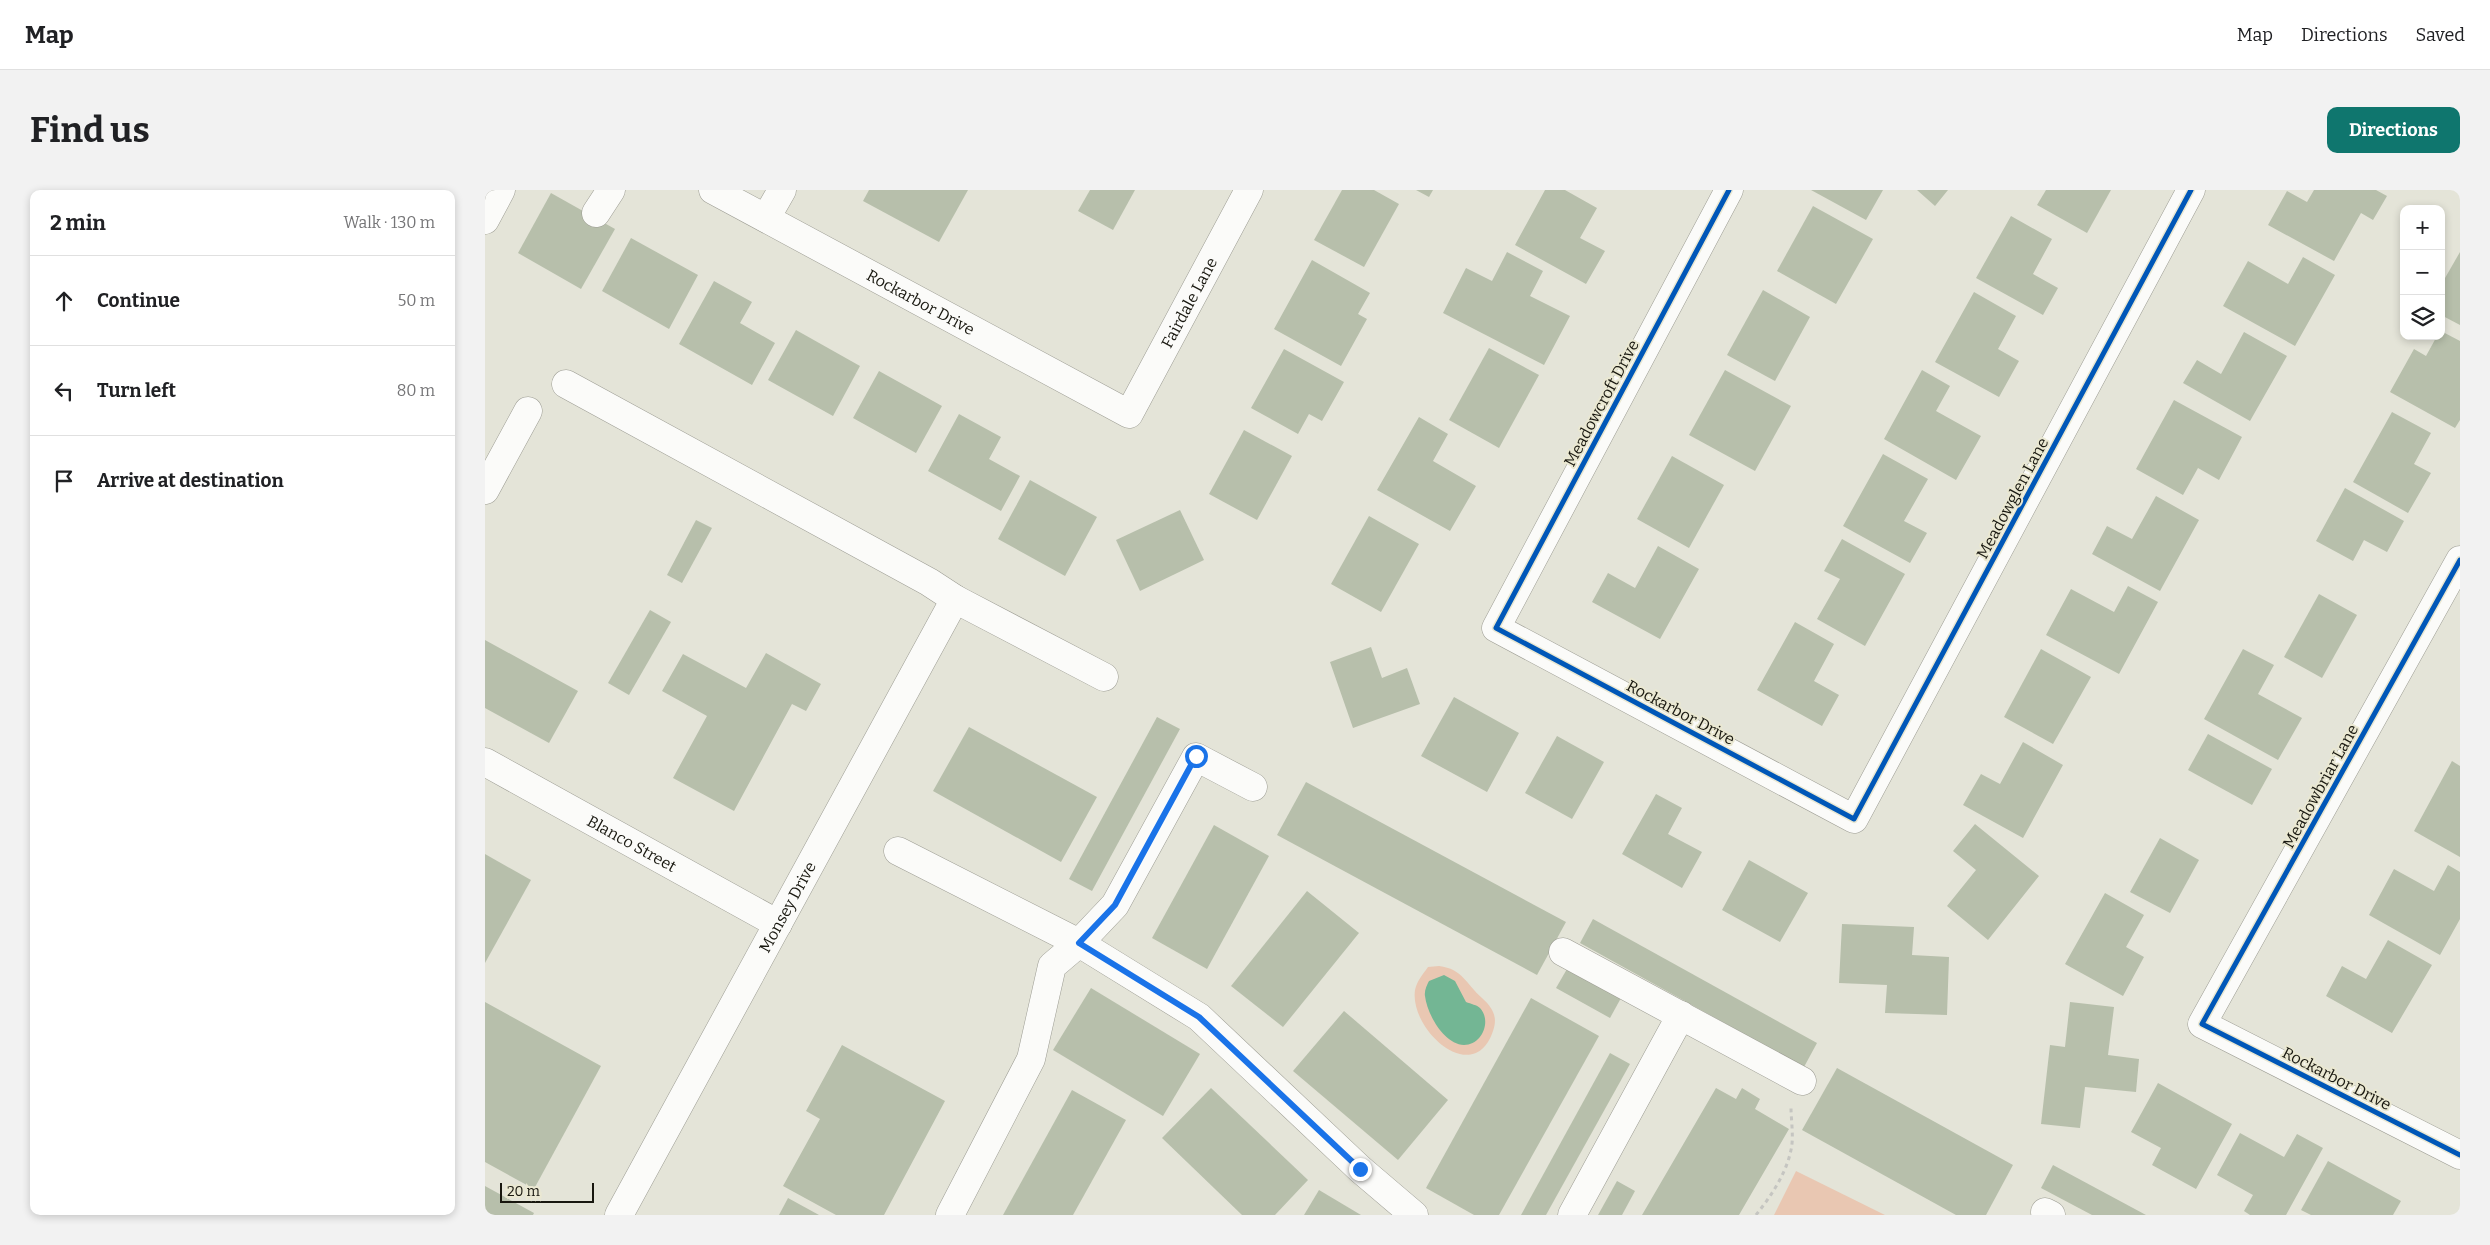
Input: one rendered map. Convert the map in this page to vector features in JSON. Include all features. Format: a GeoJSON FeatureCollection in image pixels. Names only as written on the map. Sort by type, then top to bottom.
{"type":"FeatureCollection","features":[{"type":"Feature","properties":{"kind":"street"},"geometry":{"type":"LineString","coordinates":[[485,220],[501,190]]}},
{"type":"Feature","properties":{"kind":"street"},"geometry":{"type":"LineString","coordinates":[[596,213],[611,190]]}},
{"type":"Feature","properties":{"kind":"street","name":"Rockarbor Drive"},"geometry":{"type":"LineString","coordinates":[[713,190],[1129,414]]}},
{"type":"Feature","properties":{"kind":"street"},"geometry":{"type":"LineString","coordinates":[[767,218],[782,190]]}},
{"type":"Feature","properties":{"kind":"street","name":"Fairdale Lane"},"geometry":{"type":"LineString","coordinates":[[1129,414],[1249,190]]}},
{"type":"Feature","properties":{"kind":"street","name":"Meadowcroft Drive"},"geometry":{"type":"LineString","coordinates":[[1496,628],[1729,190]]}},
{"type":"Feature","properties":{"kind":"street","name":"Meadowglen Lane"},"geometry":{"type":"LineString","coordinates":[[1854,819],[2191,190]]}},
{"type":"Feature","properties":{"kind":"street"},"geometry":{"type":"LineString","coordinates":[[566,384],[929,582],[955,599],[1105,677]]}},
{"type":"Feature","properties":{"kind":"street"},"geometry":{"type":"LineString","coordinates":[[485,490],[528,412]]}},
{"type":"Feature","properties":{"kind":"street","name":"Meadowbriar Lane"},"geometry":{"type":"LineString","coordinates":[[2202,1024],[2460,560]]}},
{"type":"Feature","properties":{"kind":"street","name":"Monsey Drive"},"geometry":{"type":"LineString","coordinates":[[619,1215],[955,599]]}},
{"type":"Feature","properties":{"kind":"street","name":"Rockarbor Drive"},"geometry":{"type":"LineString","coordinates":[[1496,628],[1854,819]]}},
{"type":"Feature","properties":{"kind":"street"},"geometry":{"type":"LineString","coordinates":[[950,1215],[1031,1059],[1052,966],[1079,943],[1115,905],[1196,756],[1253,787]]}},
{"type":"Feature","properties":{"kind":"street","name":"Blanco Street"},"geometry":{"type":"LineString","coordinates":[[485,762],[778,924]]}},
{"type":"Feature","properties":{"kind":"street"},"geometry":{"type":"LineString","coordinates":[[898,851],[1079,943],[1199,1017],[1360,1169],[1414,1215]]}},
{"type":"Feature","properties":{"kind":"street"},"geometry":{"type":"LineString","coordinates":[[1563,952],[1802,1081]]}},
{"type":"Feature","properties":{"kind":"street"},"geometry":{"type":"LineString","coordinates":[[1572,1215],[1681,1015]]}},
{"type":"Feature","properties":{"kind":"street","name":"Rockarbor Drive"},"geometry":{"type":"LineString","coordinates":[[2202,1024],[2460,1155]]}},
{"type":"Feature","properties":{"kind":"path"},"geometry":{"type":"LineString","coordinates":[[1756,1215],[1770,1197],[1785,1168],[1791,1149],[1791,1102],[1802,1081]]}},
{"type":"Feature","properties":{"kind":"shaded area"},"geometry":{"type":"Polygon","coordinates":[[[1439,966],[1454,970],[1459,974],[1492,1009],[1495,1017],[1493,1031],[1484,1047],[1472,1054],[1458,1054],[1445,1047],[1432,1036],[1422,1021],[1416,1006],[1415,990],[1419,981],[1428,967],[1439,966]]]}},
{"type":"Feature","properties":{"kind":"shaded area"},"geometry":{"type":"Polygon","coordinates":[[[1444,975],[1455,981],[1466,1002],[1476,1005],[1483,1013],[1485,1025],[1483,1031],[1476,1041],[1470,1044],[1464,1045],[1449,1039],[1437,1026],[1429,1011],[1425,990],[1429,981],[1444,975]]]}},
{"type":"Feature","properties":{"kind":"shaded area"},"geometry":{"type":"Polygon","coordinates":[[[1796,1171],[1885,1215],[1774,1215],[1796,1171]]]}},
{"type":"Feature","properties":{"kind":"building"},"geometry":{"type":"Polygon","coordinates":[[[869,190],[968,190],[939,242],[863,201],[869,190]]]}},
{"type":"Feature","properties":{"kind":"building"},"geometry":{"type":"Polygon","coordinates":[[[1090,190],[1135,190],[1113,230],[1078,211],[1090,190]]]}},
{"type":"Feature","properties":{"kind":"building"},"geometry":{"type":"Polygon","coordinates":[[[1342,190],[1374,190],[1399,204],[1364,267],[1314,240],[1342,190]]]}},
{"type":"Feature","properties":{"kind":"building"},"geometry":{"type":"Polygon","coordinates":[[[1416,190],[1433,190],[1429,197],[1416,190]]]}},
{"type":"Feature","properties":{"kind":"building"},"geometry":{"type":"Polygon","coordinates":[[[1545,190],[1565,190],[1597,208],[1580,238],[1605,251],[1586,284],[1515,245],[1545,190]]]}},
{"type":"Feature","properties":{"kind":"building"},"geometry":{"type":"Polygon","coordinates":[[[1811,190],[1883,190],[1866,220],[1811,190]]]}},
{"type":"Feature","properties":{"kind":"building"},"geometry":{"type":"Polygon","coordinates":[[[1917,190],[1948,190],[1935,206],[1917,190]]]}},
{"type":"Feature","properties":{"kind":"building"},"geometry":{"type":"Polygon","coordinates":[[[2046,190],[2111,190],[2087,233],[2037,205],[2046,190]]]}},
{"type":"Feature","properties":{"kind":"building"},"geometry":{"type":"Polygon","coordinates":[[[2314,190],[2376,190],[2387,196],[2373,220],[2361,213],[2334,261],[2268,225],[2287,191],[2307,202],[2314,190]]]}},
{"type":"Feature","properties":{"kind":"building"},"geometry":{"type":"Polygon","coordinates":[[[551,193],[615,229],[581,289],[518,253],[551,193]]]}},
{"type":"Feature","properties":{"kind":"building"},"geometry":{"type":"Polygon","coordinates":[[[1813,206],[1873,239],[1836,304],[1777,271],[1813,206]]]}},
{"type":"Feature","properties":{"kind":"building"},"geometry":{"type":"Polygon","coordinates":[[[2011,216],[2052,239],[2033,274],[2058,288],[2043,315],[1976,278],[2011,216]]]}},
{"type":"Feature","properties":{"kind":"building"},"geometry":{"type":"Polygon","coordinates":[[[631,238],[698,275],[669,329],[602,291],[631,238]]]}},
{"type":"Feature","properties":{"kind":"building"},"geometry":{"type":"Polygon","coordinates":[[[1507,252],[1543,271],[1530,296],[1570,316],[1544,365],[1443,313],[1466,268],[1492,281],[1507,252]]]}},
{"type":"Feature","properties":{"kind":"building"},"geometry":{"type":"Polygon","coordinates":[[[2460,252],[2460,325],[2445,317],[2445,278],[2460,252]]]}},
{"type":"Feature","properties":{"kind":"building"},"geometry":{"type":"Polygon","coordinates":[[[2303,257],[2335,275],[2295,346],[2223,306],[2248,261],[2288,284],[2303,257]]]}},
{"type":"Feature","properties":{"kind":"building"},"geometry":{"type":"Polygon","coordinates":[[[1312,260],[1370,293],[1358,314],[1367,319],[1341,366],[1274,329],[1312,260]]]}},
{"type":"Feature","properties":{"kind":"building"},"geometry":{"type":"Polygon","coordinates":[[[714,281],[752,302],[740,323],[775,343],[752,385],[679,344],[714,281]]]}},
{"type":"Feature","properties":{"kind":"building"},"geometry":{"type":"Polygon","coordinates":[[[1763,290],[1810,317],[1775,381],[1727,355],[1763,290]]]}},
{"type":"Feature","properties":{"kind":"building"},"geometry":{"type":"Polygon","coordinates":[[[1974,292],[2016,316],[1998,349],[2019,361],[1999,397],[1935,362],[1974,292]]]}},
{"type":"Feature","properties":{"kind":"building"},"geometry":{"type":"Polygon","coordinates":[[[796,330],[860,366],[833,416],[768,380],[796,330]]]}},
{"type":"Feature","properties":{"kind":"building"},"geometry":{"type":"Polygon","coordinates":[[[2244,332],[2287,356],[2250,421],[2183,383],[2197,360],[2221,374],[2244,332]]]}},
{"type":"Feature","properties":{"kind":"building"},"geometry":{"type":"Polygon","coordinates":[[[2445,333],[2460,341],[2460,420],[2455,428],[2390,392],[2414,349],[2426,356],[2435,340],[2445,340],[2445,333]]]}},
{"type":"Feature","properties":{"kind":"building"},"geometry":{"type":"Polygon","coordinates":[[[1489,348],[1539,375],[1499,448],[1449,420],[1489,348]]]}},
{"type":"Feature","properties":{"kind":"building"},"geometry":{"type":"Polygon","coordinates":[[[1284,349],[1344,382],[1322,421],[1309,414],[1298,434],[1251,408],[1284,349]]]}},
{"type":"Feature","properties":{"kind":"building"},"geometry":{"type":"Polygon","coordinates":[[[1725,370],[1791,406],[1755,471],[1689,435],[1725,370]]]}},
{"type":"Feature","properties":{"kind":"building"},"geometry":{"type":"Polygon","coordinates":[[[1922,370],[1950,386],[1936,411],[1981,436],[1956,480],[1884,439],[1922,370]]]}},
{"type":"Feature","properties":{"kind":"building"},"geometry":{"type":"Polygon","coordinates":[[[879,371],[942,406],[916,453],[853,418],[879,371]]]}},
{"type":"Feature","properties":{"kind":"building"},"geometry":{"type":"Polygon","coordinates":[[[2174,400],[2242,437],[2219,480],[2198,468],[2183,495],[2136,469],[2174,400]]]}},
{"type":"Feature","properties":{"kind":"building"},"geometry":{"type":"Polygon","coordinates":[[[2392,412],[2431,433],[2414,464],[2431,473],[2408,513],[2353,482],[2392,412]]]}},
{"type":"Feature","properties":{"kind":"building"},"geometry":{"type":"Polygon","coordinates":[[[959,414],[1001,437],[989,459],[1020,476],[1001,511],[928,471],[959,414]]]}},
{"type":"Feature","properties":{"kind":"building"},"geometry":{"type":"Polygon","coordinates":[[[1419,417],[1448,434],[1433,461],[1476,486],[1450,531],[1377,490],[1419,417]]]}},
{"type":"Feature","properties":{"kind":"building"},"geometry":{"type":"Polygon","coordinates":[[[1244,430],[1292,456],[1257,520],[1209,494],[1244,430]]]}},
{"type":"Feature","properties":{"kind":"building"},"geometry":{"type":"Polygon","coordinates":[[[1883,454],[1928,479],[1904,521],[1927,533],[1910,563],[1843,526],[1883,454]]]}},
{"type":"Feature","properties":{"kind":"building"},"geometry":{"type":"Polygon","coordinates":[[[1672,456],[1724,485],[1689,548],[1637,519],[1672,456]]]}},
{"type":"Feature","properties":{"kind":"building"},"geometry":{"type":"Polygon","coordinates":[[[1030,480],[1097,517],[1065,576],[998,539],[1030,480]]]}},
{"type":"Feature","properties":{"kind":"building"},"geometry":{"type":"Polygon","coordinates":[[[2345,488],[2404,521],[2387,552],[2364,540],[2353,561],[2316,541],[2345,488]]]}},
{"type":"Feature","properties":{"kind":"building"},"geometry":{"type":"Polygon","coordinates":[[[2156,496],[2199,520],[2160,591],[2092,554],[2107,526],[2132,539],[2156,496]]]}},
{"type":"Feature","properties":{"kind":"building"},"geometry":{"type":"Polygon","coordinates":[[[1180,510],[1204,560],[1140,591],[1116,540],[1180,510]]]}},
{"type":"Feature","properties":{"kind":"building"},"geometry":{"type":"Polygon","coordinates":[[[1369,516],[1419,544],[1381,612],[1331,584],[1369,516]]]}},
{"type":"Feature","properties":{"kind":"building"},"geometry":{"type":"Polygon","coordinates":[[[696,520],[712,528],[682,583],[667,575],[696,520]]]}},
{"type":"Feature","properties":{"kind":"building"},"geometry":{"type":"Polygon","coordinates":[[[1842,539],[1905,574],[1865,646],[1817,619],[1840,579],[1824,571],[1842,539]]]}},
{"type":"Feature","properties":{"kind":"building"},"geometry":{"type":"Polygon","coordinates":[[[1658,546],[1699,569],[1660,639],[1592,602],[1608,573],[1635,588],[1658,546]]]}},
{"type":"Feature","properties":{"kind":"building"},"geometry":{"type":"Polygon","coordinates":[[[2128,586],[2158,602],[2119,674],[2046,635],[2071,589],[2114,612],[2128,586]]]}},
{"type":"Feature","properties":{"kind":"building"},"geometry":{"type":"Polygon","coordinates":[[[2319,594],[2357,615],[2322,678],[2284,657],[2319,594]]]}},
{"type":"Feature","properties":{"kind":"building"},"geometry":{"type":"Polygon","coordinates":[[[650,610],[671,622],[629,695],[608,683],[650,610]]]}},
{"type":"Feature","properties":{"kind":"building"},"geometry":{"type":"Polygon","coordinates":[[[1795,622],[1834,644],[1814,681],[1839,695],[1822,726],[1757,690],[1795,622]]]}},
{"type":"Feature","properties":{"kind":"building"},"geometry":{"type":"Polygon","coordinates":[[[485,640],[578,691],[549,743],[485,708],[485,640]]]}},
{"type":"Feature","properties":{"kind":"building"},"geometry":{"type":"Polygon","coordinates":[[[1371,647],[1382,678],[1407,668],[1420,704],[1353,728],[1330,662],[1371,647]]]}},
{"type":"Feature","properties":{"kind":"building"},"geometry":{"type":"Polygon","coordinates":[[[2041,649],[2091,677],[2053,744],[2004,717],[2041,649]]]}},
{"type":"Feature","properties":{"kind":"building"},"geometry":{"type":"Polygon","coordinates":[[[2243,649],[2274,665],[2258,694],[2302,718],[2278,760],[2204,719],[2243,649]]]}},
{"type":"Feature","properties":{"kind":"building"},"geometry":{"type":"Polygon","coordinates":[[[766,653],[821,684],[806,711],[792,704],[734,811],[673,778],[707,716],[662,691],[683,654],[746,688],[766,653]]]}},
{"type":"Feature","properties":{"kind":"building"},"geometry":{"type":"Polygon","coordinates":[[[1454,697],[1519,733],[1487,792],[1421,756],[1454,697]]]}},
{"type":"Feature","properties":{"kind":"building"},"geometry":{"type":"Polygon","coordinates":[[[1157,717],[1180,729],[1092,891],[1069,879],[1157,717]]]}},
{"type":"Feature","properties":{"kind":"building"},"geometry":{"type":"Polygon","coordinates":[[[969,727],[1097,797],[1061,862],[933,791],[969,727]]]}},
{"type":"Feature","properties":{"kind":"building"},"geometry":{"type":"Polygon","coordinates":[[[2208,734],[2272,769],[2252,805],[2188,770],[2208,734]]]}},
{"type":"Feature","properties":{"kind":"building"},"geometry":{"type":"Polygon","coordinates":[[[1557,736],[1604,762],[1572,819],[1525,793],[1557,736]]]}},
{"type":"Feature","properties":{"kind":"building"},"geometry":{"type":"Polygon","coordinates":[[[2023,742],[2063,765],[2023,838],[1963,805],[1981,774],[2000,784],[2023,742]]]}},
{"type":"Feature","properties":{"kind":"building"},"geometry":{"type":"Polygon","coordinates":[[[2452,761],[2460,766],[2460,857],[2414,831],[2452,761]]]}},
{"type":"Feature","properties":{"kind":"building"},"geometry":{"type":"Polygon","coordinates":[[[1306,782],[1566,922],[1537,975],[1277,835],[1306,782]]]}},
{"type":"Feature","properties":{"kind":"building"},"geometry":{"type":"Polygon","coordinates":[[[1656,794],[1682,808],[1668,834],[1702,852],[1682,888],[1622,854],[1656,794]]]}},
{"type":"Feature","properties":{"kind":"building"},"geometry":{"type":"Polygon","coordinates":[[[1975,824],[2039,876],[1988,940],[1947,906],[1976,870],[1953,851],[1975,824]]]}},
{"type":"Feature","properties":{"kind":"building"},"geometry":{"type":"Polygon","coordinates":[[[1214,825],[1269,856],[1207,969],[1152,938],[1214,825]]]}},
{"type":"Feature","properties":{"kind":"building"},"geometry":{"type":"Polygon","coordinates":[[[2160,838],[2199,860],[2170,913],[2130,892],[2160,838]]]}},
{"type":"Feature","properties":{"kind":"building"},"geometry":{"type":"Polygon","coordinates":[[[485,854],[531,880],[485,963],[485,854]]]}},
{"type":"Feature","properties":{"kind":"building"},"geometry":{"type":"Polygon","coordinates":[[[1749,860],[1808,893],[1780,942],[1722,910],[1749,860]]]}},
{"type":"Feature","properties":{"kind":"building"},"geometry":{"type":"Polygon","coordinates":[[[2448,865],[2460,872],[2460,919],[2440,955],[2369,915],[2394,869],[2434,891],[2448,865]]]}},
{"type":"Feature","properties":{"kind":"building"},"geometry":{"type":"Polygon","coordinates":[[[1307,891],[1359,933],[1283,1027],[1231,986],[1307,891]]]}},
{"type":"Feature","properties":{"kind":"building"},"geometry":{"type":"Polygon","coordinates":[[[2105,893],[2144,915],[2126,947],[2144,957],[2123,996],[2065,964],[2105,893]]]}},
{"type":"Feature","properties":{"kind":"building"},"geometry":{"type":"Polygon","coordinates":[[[1593,919],[1817,1043],[1804,1067],[1580,943],[1593,919]]]}},
{"type":"Feature","properties":{"kind":"building"},"geometry":{"type":"Polygon","coordinates":[[[1842,924],[1914,927],[1912,955],[1949,957],[1947,1015],[1885,1013],[1887,985],[1839,983],[1842,924]]]}},
{"type":"Feature","properties":{"kind":"building"},"geometry":{"type":"Polygon","coordinates":[[[2388,940],[2432,965],[2392,1033],[2326,996],[2342,966],[2366,979],[2388,940]]]}},
{"type":"Feature","properties":{"kind":"building"},"geometry":{"type":"Polygon","coordinates":[[[1567,969],[1621,998],[1610,1018],[1556,988],[1567,969]]]}},
{"type":"Feature","properties":{"kind":"building"},"geometry":{"type":"Polygon","coordinates":[[[1091,988],[1200,1054],[1163,1116],[1053,1050],[1091,988]]]}},
{"type":"Feature","properties":{"kind":"building"},"geometry":{"type":"Polygon","coordinates":[[[1531,998],[1599,1036],[1499,1215],[1474,1215],[1426,1188],[1531,998]]]}},
{"type":"Feature","properties":{"kind":"building"},"geometry":{"type":"Polygon","coordinates":[[[485,1002],[601,1066],[534,1189],[485,1162],[485,1002]]]}},
{"type":"Feature","properties":{"kind":"building"},"geometry":{"type":"Polygon","coordinates":[[[2070,1002],[2114,1007],[2108,1055],[2139,1059],[2136,1092],[2085,1087],[2080,1128],[2041,1124],[2050,1045],[2065,1047],[2070,1002]]]}},
{"type":"Feature","properties":{"kind":"building"},"geometry":{"type":"Polygon","coordinates":[[[1344,1011],[1448,1100],[1398,1160],[1293,1071],[1344,1011]]]}},
{"type":"Feature","properties":{"kind":"building"},"geometry":{"type":"Polygon","coordinates":[[[842,1045],[945,1101],[884,1215],[836,1215],[783,1186],[820,1119],[806,1111],[842,1045]]]}},
{"type":"Feature","properties":{"kind":"building"},"geometry":{"type":"Polygon","coordinates":[[[1610,1053],[1630,1064],[1546,1215],[1521,1215],[1610,1053]]]}},
{"type":"Feature","properties":{"kind":"building"},"geometry":{"type":"Polygon","coordinates":[[[1837,1068],[2013,1165],[1986,1215],[1956,1215],[1802,1130],[1837,1068]]]}},
{"type":"Feature","properties":{"kind":"building"},"geometry":{"type":"Polygon","coordinates":[[[2158,1083],[2232,1124],[2196,1189],[2152,1165],[2161,1148],[2131,1132],[2158,1083]]]}},
{"type":"Feature","properties":{"kind":"building"},"geometry":{"type":"Polygon","coordinates":[[[1211,1088],[1308,1180],[1275,1215],[1242,1215],[1162,1138],[1211,1088]]]}},
{"type":"Feature","properties":{"kind":"building"},"geometry":{"type":"Polygon","coordinates":[[[1716,1088],[1736,1099],[1742,1088],[1760,1099],[1755,1109],[1789,1129],[1739,1215],[1642,1215],[1716,1088]]]}},
{"type":"Feature","properties":{"kind":"building"},"geometry":{"type":"Polygon","coordinates":[[[1072,1090],[1126,1120],[1073,1215],[1003,1215],[1072,1090]]]}},
{"type":"Feature","properties":{"kind":"building"},"geometry":{"type":"Polygon","coordinates":[[[2240,1133],[2284,1157],[2297,1134],[2323,1148],[2286,1215],[2250,1215],[2244,1211],[2253,1195],[2217,1175],[2240,1133]]]}},
{"type":"Feature","properties":{"kind":"building"},"geometry":{"type":"Polygon","coordinates":[[[2328,1161],[2401,1201],[2393,1215],[2311,1215],[2301,1210],[2328,1161]]]}},
{"type":"Feature","properties":{"kind":"building"},"geometry":{"type":"Polygon","coordinates":[[[2053,1165],[2146,1215],[2092,1215],[2041,1188],[2053,1165]]]}},
{"type":"Feature","properties":{"kind":"building"},"geometry":{"type":"Polygon","coordinates":[[[1617,1181],[1635,1191],[1622,1215],[1598,1215],[1617,1181]]]}},
{"type":"Feature","properties":{"kind":"building"},"geometry":{"type":"Polygon","coordinates":[[[485,1186],[534,1213],[533,1215],[485,1215],[485,1186]]]}},
{"type":"Feature","properties":{"kind":"building"},"geometry":{"type":"Polygon","coordinates":[[[1319,1190],[1361,1215],[1304,1215],[1319,1190]]]}},
{"type":"Feature","properties":{"kind":"building"},"geometry":{"type":"Polygon","coordinates":[[[788,1198],[819,1215],[779,1215],[788,1198]]]}},
{"type":"Feature","properties":{"kind":"cycle path"},"geometry":{"type":"LineString","coordinates":[[1729,190],[1496,628],[1854,819],[2191,190]]}},
{"type":"Feature","properties":{"kind":"cycle path"},"geometry":{"type":"LineString","coordinates":[[2460,560],[2202,1024],[2460,1155]]}},
{"type":"Feature","properties":{"kind":"route"},"geometry":{"type":"LineString","coordinates":[[1196,756],[1115,905],[1079,943],[1199,1017],[1360,1169]]}}]}
